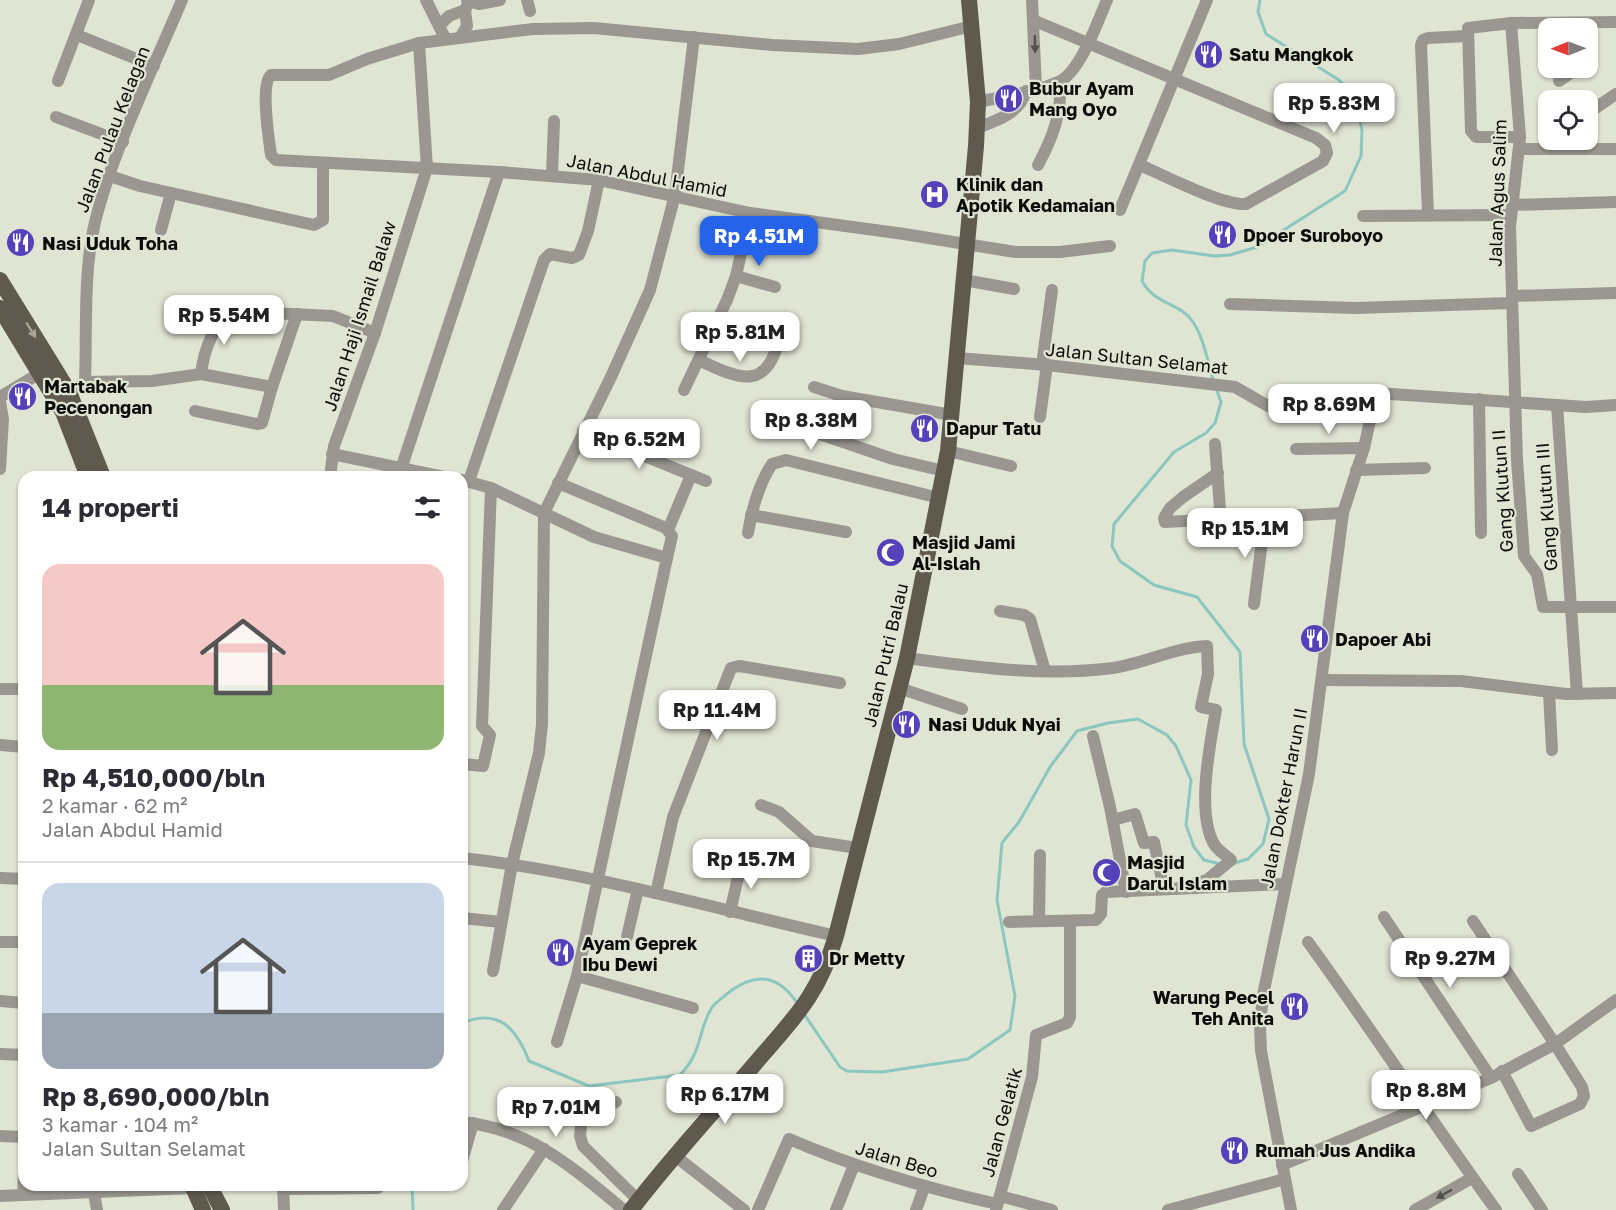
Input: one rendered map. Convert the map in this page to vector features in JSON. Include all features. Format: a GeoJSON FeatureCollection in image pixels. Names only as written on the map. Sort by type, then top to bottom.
{"type":"FeatureCollection","features":[{"type":"Feature","properties":{"kind":"main road","name":"Jalan Putri Balau"},"geometry":{"type":"LineString","coordinates":[[635,1205],[674,1155],[795,1019],[821,979],[836,936],[907,658],[948,451],[977,128],[978,102],[969,0]]}},
{"type":"Feature","properties":{"kind":"main road"},"geometry":{"type":"LineString","coordinates":[[0,280],[69,392],[101,471]]}},
{"type":"Feature","properties":{"kind":"main road"},"geometry":{"type":"LineString","coordinates":[[0,308],[40,373],[71,430],[86,471]]}},
{"type":"Feature","properties":{"kind":"main road"},"geometry":{"type":"LineString","coordinates":[[199,1191],[203,1210]]}},
{"type":"Feature","properties":{"kind":"main road"},"geometry":{"type":"LineString","coordinates":[[203,1191],[222,1210]]}},
{"type":"Feature","properties":{"kind":"street"},"geometry":{"type":"LineString","coordinates":[[58,81],[89,0]]}},
{"type":"Feature","properties":{"kind":"street","name":"Jalan Pulau Kelagan"},"geometry":{"type":"LineString","coordinates":[[85,382],[89,261],[95,223],[123,142],[182,0]]}},
{"type":"Feature","properties":{"kind":"street"},"geometry":{"type":"LineString","coordinates":[[426,0],[442,32]]}},
{"type":"Feature","properties":{"kind":"street"},"geometry":{"type":"LineString","coordinates":[[442,32],[449,16],[467,4],[491,4],[500,0]]}},
{"type":"Feature","properties":{"kind":"street"},"geometry":{"type":"LineString","coordinates":[[977,128],[999,120],[1017,108],[1031,89],[1035,21],[1032,0]]}},
{"type":"Feature","properties":{"kind":"street"},"geometry":{"type":"LineString","coordinates":[[978,102],[1060,82],[1074,68],[1088,44],[1107,0]]}},
{"type":"Feature","properties":{"kind":"street"},"geometry":{"type":"LineString","coordinates":[[1120,210],[1207,0]]}},
{"type":"Feature","properties":{"kind":"street"},"geometry":{"type":"LineString","coordinates":[[461,36],[467,26],[467,4]]}},
{"type":"Feature","properties":{"kind":"street"},"geometry":{"type":"LineString","coordinates":[[1035,21],[1173,81],[1316,138],[1325,145],[1326,158],[1246,204],[1236,204],[1194,189],[1140,165]]}},
{"type":"Feature","properties":{"kind":"street"},"geometry":{"type":"LineString","coordinates":[[1598,23],[1616,22]]}},
{"type":"Feature","properties":{"kind":"street","name":"Jalan Agus Salim"},"geometry":{"type":"LineString","coordinates":[[1511,23],[1520,143],[1512,210],[1515,401]]}},
{"type":"Feature","properties":{"kind":"street"},"geometry":{"type":"LineString","coordinates":[[1538,24],[1475,25],[1468,28],[1467,36],[1474,135],[1520,143],[1538,143]]}},
{"type":"Feature","properties":{"kind":"street"},"geometry":{"type":"LineString","coordinates":[[427,168],[276,160],[271,155],[266,104],[267,78],[271,75],[329,75],[367,59],[419,43],[442,32],[461,36],[533,29],[594,28],[858,49],[900,44],[972,26]]}},
{"type":"Feature","properties":{"kind":"street"},"geometry":{"type":"LineString","coordinates":[[77,35],[154,66]]}},
{"type":"Feature","properties":{"kind":"street"},"geometry":{"type":"LineString","coordinates":[[1428,214],[1421,45],[1423,40],[1428,38],[1467,36]]}},
{"type":"Feature","properties":{"kind":"street"},"geometry":{"type":"LineString","coordinates":[[493,970],[512,864],[539,753],[542,724],[544,513],[610,379],[650,290],[675,195],[694,37]]}},
{"type":"Feature","properties":{"kind":"street","name":"Jalan Haji Ismail Balaw"},"geometry":{"type":"LineString","coordinates":[[331,471],[333,454],[375,333],[427,168],[419,43]]}},
{"type":"Feature","properties":{"kind":"street"},"geometry":{"type":"LineString","coordinates":[[1559,81],[1563,78]]}},
{"type":"Feature","properties":{"kind":"street"},"geometry":{"type":"LineString","coordinates":[[1038,165],[1051,141],[1060,113],[1060,82]]}},
{"type":"Feature","properties":{"kind":"street"},"geometry":{"type":"LineString","coordinates":[[1598,106],[1616,94]]}},
{"type":"Feature","properties":{"kind":"street"},"geometry":{"type":"LineString","coordinates":[[56,117],[123,142]]}},
{"type":"Feature","properties":{"kind":"street"},"geometry":{"type":"LineString","coordinates":[[552,175],[554,121]]}},
{"type":"Feature","properties":{"kind":"street"},"geometry":{"type":"LineString","coordinates":[[1598,147],[1616,149]]}},
{"type":"Feature","properties":{"kind":"street"},"geometry":{"type":"LineString","coordinates":[[110,176],[171,193],[319,224],[323,220],[323,163]]}},
{"type":"Feature","properties":{"kind":"street","name":"Jalan Abdul Hamid"},"geometry":{"type":"LineString","coordinates":[[427,168],[598,180],[750,213],[892,232],[1015,252],[1060,252],[1110,246]]}},
{"type":"Feature","properties":{"kind":"street"},"geometry":{"type":"LineString","coordinates":[[401,470],[499,172]]}},
{"type":"Feature","properties":{"kind":"street"},"geometry":{"type":"LineString","coordinates":[[468,475],[544,260],[550,254],[572,258],[579,255],[588,231],[598,180]]}},
{"type":"Feature","properties":{"kind":"street"},"geometry":{"type":"LineString","coordinates":[[161,230],[171,193]]}},
{"type":"Feature","properties":{"kind":"street"},"geometry":{"type":"LineString","coordinates":[[1363,216],[1512,210],[1616,202]]}},
{"type":"Feature","properties":{"kind":"street"},"geometry":{"type":"LineString","coordinates":[[684,390],[736,276],[750,213]]}},
{"type":"Feature","properties":{"kind":"street"},"geometry":{"type":"LineString","coordinates":[[736,276],[775,287]]}},
{"type":"Feature","properties":{"kind":"street"},"geometry":{"type":"LineString","coordinates":[[964,280],[1014,289]]}},
{"type":"Feature","properties":{"kind":"street"},"geometry":{"type":"LineString","coordinates":[[1040,417],[1053,290]]}},
{"type":"Feature","properties":{"kind":"street"},"geometry":{"type":"LineString","coordinates":[[1230,304],[1355,308],[1616,293]]}},
{"type":"Feature","properties":{"kind":"street"},"geometry":{"type":"LineString","coordinates":[[190,309],[333,316],[375,333]]}},
{"type":"Feature","properties":{"kind":"street"},"geometry":{"type":"LineString","coordinates":[[201,374],[203,359],[218,322],[232,310]]}},
{"type":"Feature","properties":{"kind":"street"},"geometry":{"type":"LineString","coordinates":[[195,411],[257,424],[262,423],[297,314]]}},
{"type":"Feature","properties":{"kind":"street"},"geometry":{"type":"LineString","coordinates":[[699,360],[731,376],[740,378],[753,376],[766,367],[778,345],[780,334],[772,326]]}},
{"type":"Feature","properties":{"kind":"street","name":"Jalan Sultan Selamat"},"geometry":{"type":"LineString","coordinates":[[957,358],[1045,365],[1235,387],[1268,406],[1285,412],[1331,396],[1376,393],[1557,405],[1616,405]]}},
{"type":"Feature","properties":{"kind":"street"},"geometry":{"type":"LineString","coordinates":[[0,397],[40,373]]}},
{"type":"Feature","properties":{"kind":"street"},"geometry":{"type":"LineString","coordinates":[[69,392],[85,382],[152,381],[201,374],[272,387]]}},
{"type":"Feature","properties":{"kind":"street"},"geometry":{"type":"LineString","coordinates":[[814,387],[842,396],[952,415]]}},
{"type":"Feature","properties":{"kind":"street","name":"Jalan Dokter Harun II"},"geometry":{"type":"LineString","coordinates":[[1291,1210],[1261,1051],[1260,1025],[1263,995],[1309,774],[1343,513],[1364,448],[1376,393]]}},
{"type":"Feature","properties":{"kind":"street"},"geometry":{"type":"LineString","coordinates":[[1479,399],[1481,533]]}},
{"type":"Feature","properties":{"kind":"street","name":"Gang Klutun II"},"geometry":{"type":"LineString","coordinates":[[1515,401],[1524,556],[1537,574],[1542,606],[1616,607]]}},
{"type":"Feature","properties":{"kind":"street"},"geometry":{"type":"LineString","coordinates":[[0,402],[3,409],[3,428],[0,469]]}},
{"type":"Feature","properties":{"kind":"street","name":"Gang Klutun III"},"geometry":{"type":"LineString","coordinates":[[1557,405],[1577,694]]}},
{"type":"Feature","properties":{"kind":"street"},"geometry":{"type":"LineString","coordinates":[[583,431],[706,482]]}},
{"type":"Feature","properties":{"kind":"street"},"geometry":{"type":"LineString","coordinates":[[811,431],[893,459],[944,471]]}},
{"type":"Feature","properties":{"kind":"street"},"geometry":{"type":"LineString","coordinates":[[1215,444],[1221,521]]}},
{"type":"Feature","properties":{"kind":"street"},"geometry":{"type":"LineString","coordinates":[[1296,449],[1364,448]]}},
{"type":"Feature","properties":{"kind":"street"},"geometry":{"type":"LineString","coordinates":[[948,451],[1011,466]]}},
{"type":"Feature","properties":{"kind":"street"},"geometry":{"type":"LineString","coordinates":[[333,454],[407,471]]}},
{"type":"Feature","properties":{"kind":"street"},"geometry":{"type":"LineString","coordinates":[[748,533],[753,503],[768,470],[772,464],[786,460],[939,498]]}},
{"type":"Feature","properties":{"kind":"street"},"geometry":{"type":"LineString","coordinates":[[1356,470],[1425,468]]}},
{"type":"Feature","properties":{"kind":"street"},"geometry":{"type":"LineString","coordinates":[[1218,473],[1170,508],[1164,518],[1169,524],[1343,513]]}},
{"type":"Feature","properties":{"kind":"street"},"geometry":{"type":"LineString","coordinates":[[668,530],[692,476]]}},
{"type":"Feature","properties":{"kind":"street"},"geometry":{"type":"LineString","coordinates":[[468,482],[491,488],[594,537],[667,558]]}},
{"type":"Feature","properties":{"kind":"street"},"geometry":{"type":"LineString","coordinates":[[557,1042],[577,976],[672,543],[672,536],[668,530],[558,483]]}},
{"type":"Feature","properties":{"kind":"street"},"geometry":{"type":"LineString","coordinates":[[468,765],[483,766],[490,735],[482,726],[491,488]]}},
{"type":"Feature","properties":{"kind":"street"},"geometry":{"type":"LineString","coordinates":[[751,515],[846,532]]}},
{"type":"Feature","properties":{"kind":"street"},"geometry":{"type":"LineString","coordinates":[[1254,604],[1265,518]]}},
{"type":"Feature","properties":{"kind":"street"},"geometry":{"type":"LineString","coordinates":[[1000,611],[1024,615],[1030,619],[1045,671]]}},
{"type":"Feature","properties":{"kind":"street"},"geometry":{"type":"LineString","coordinates":[[907,658],[997,670],[1075,671],[1122,666],[1198,646],[1207,646],[1208,674],[1201,707],[1216,710],[1206,765],[1208,819],[1214,844],[1231,860],[1207,880],[1170,889]]}},
{"type":"Feature","properties":{"kind":"street"},"geometry":{"type":"LineString","coordinates":[[656,893],[673,817],[731,669],[739,666],[840,683]]}},
{"type":"Feature","properties":{"kind":"street"},"geometry":{"type":"LineString","coordinates":[[1322,680],[1461,681],[1549,692],[1616,693]]}},
{"type":"Feature","properties":{"kind":"street"},"geometry":{"type":"LineString","coordinates":[[0,688],[18,689]]}},
{"type":"Feature","properties":{"kind":"street"},"geometry":{"type":"LineString","coordinates":[[899,688],[962,709]]}},
{"type":"Feature","properties":{"kind":"street"},"geometry":{"type":"LineString","coordinates":[[1549,692],[1552,750]]}},
{"type":"Feature","properties":{"kind":"street"},"geometry":{"type":"LineString","coordinates":[[1093,736],[1113,820],[1126,892]]}},
{"type":"Feature","properties":{"kind":"street"},"geometry":{"type":"LineString","coordinates":[[0,745],[18,746]]}},
{"type":"Feature","properties":{"kind":"street"},"geometry":{"type":"LineString","coordinates":[[761,805],[779,812],[812,841],[857,848]]}},
{"type":"Feature","properties":{"kind":"street"},"geometry":{"type":"LineString","coordinates":[[1113,820],[1135,814],[1144,843],[1154,842],[1170,889]]}},
{"type":"Feature","properties":{"kind":"street"},"geometry":{"type":"LineString","coordinates":[[1039,921],[1040,855]]}},
{"type":"Feature","properties":{"kind":"street"},"geometry":{"type":"LineString","coordinates":[[468,859],[512,864],[656,893],[836,936]]}},
{"type":"Feature","properties":{"kind":"street"},"geometry":{"type":"LineString","coordinates":[[730,912],[742,860]]}},
{"type":"Feature","properties":{"kind":"street"},"geometry":{"type":"LineString","coordinates":[[0,878],[18,879]]}},
{"type":"Feature","properties":{"kind":"street"},"geometry":{"type":"LineString","coordinates":[[1009,922],[1099,918],[1103,893],[1285,885]]}},
{"type":"Feature","properties":{"kind":"street"},"geometry":{"type":"LineString","coordinates":[[627,937],[638,890]]}},
{"type":"Feature","properties":{"kind":"street"},"geometry":{"type":"LineString","coordinates":[[1384,917],[1532,1126],[1580,1104],[1584,1096],[1582,1087],[1473,921]]}},
{"type":"Feature","properties":{"kind":"street"},"geometry":{"type":"LineString","coordinates":[[468,919],[501,922]]}},
{"type":"Feature","properties":{"kind":"street","name":"Jalan Gelatik"},"geometry":{"type":"LineString","coordinates":[[998,1203],[1032,1077],[1035,1039],[1038,1033],[1067,1023],[1070,1017],[1070,921]]}},
{"type":"Feature","properties":{"kind":"street"},"geometry":{"type":"LineString","coordinates":[[0,942],[18,942]]}},
{"type":"Feature","properties":{"kind":"street"},"geometry":{"type":"LineString","coordinates":[[1308,942],[1422,1106],[1469,1177],[1487,1210]]}},
{"type":"Feature","properties":{"kind":"street"},"geometry":{"type":"LineString","coordinates":[[577,976],[693,1008]]}},
{"type":"Feature","properties":{"kind":"street"},"geometry":{"type":"LineString","coordinates":[[1282,1165],[1496,1075],[1555,1044],[1616,1000]]}},
{"type":"Feature","properties":{"kind":"street"},"geometry":{"type":"LineString","coordinates":[[0,1001],[18,1002]]}},
{"type":"Feature","properties":{"kind":"street"},"geometry":{"type":"LineString","coordinates":[[0,1054],[18,1055]]}},
{"type":"Feature","properties":{"kind":"street"},"geometry":{"type":"LineString","coordinates":[[616,1102],[593,1108],[582,1116],[580,1136],[583,1146],[635,1205]]}},
{"type":"Feature","properties":{"kind":"street"},"geometry":{"type":"LineString","coordinates":[[468,1122],[512,1132],[559,1157],[624,1210]]}},
{"type":"Feature","properties":{"kind":"street"},"geometry":{"type":"LineString","coordinates":[[0,1136],[18,1137]]}},
{"type":"Feature","properties":{"kind":"street","name":"Jalan Beo"},"geometry":{"type":"LineString","coordinates":[[758,1210],[789,1139],[854,1165],[924,1188],[998,1203],[1052,1210]]}},
{"type":"Feature","properties":{"kind":"street"},"geometry":{"type":"LineString","coordinates":[[503,1210],[544,1149]]}},
{"type":"Feature","properties":{"kind":"street"},"geometry":{"type":"LineString","coordinates":[[674,1155],[744,1210]]}},
{"type":"Feature","properties":{"kind":"street"},"geometry":{"type":"LineString","coordinates":[[836,1210],[854,1165]]}},
{"type":"Feature","properties":{"kind":"street"},"geometry":{"type":"LineString","coordinates":[[1518,1174],[1542,1210]]}},
{"type":"Feature","properties":{"kind":"street"},"geometry":{"type":"LineString","coordinates":[[1415,1210],[1469,1177]]}},
{"type":"Feature","properties":{"kind":"street"},"geometry":{"type":"LineString","coordinates":[[1469,1177],[1496,1210]]}},
{"type":"Feature","properties":{"kind":"street"},"geometry":{"type":"LineString","coordinates":[[1168,1210],[1285,1179]]}},
{"type":"Feature","properties":{"kind":"street"},"geometry":{"type":"LineString","coordinates":[[916,1210],[924,1188]]}},
{"type":"Feature","properties":{"kind":"street"},"geometry":{"type":"LineString","coordinates":[[0,1196],[124,1191]]}},
{"type":"Feature","properties":{"kind":"street"},"geometry":{"type":"LineString","coordinates":[[283,1191],[284,1210]]}},
{"type":"Feature","properties":{"kind":"street"},"geometry":{"type":"LineString","coordinates":[[94,1193],[97,1210]]}},
{"type":"Feature","properties":{"kind":"waterway"},"geometry":{"type":"LineString","coordinates":[[1214,382],[1203,343],[1193,322],[1182,311],[1154,295],[1142,281],[1145,261],[1152,253],[1172,250],[1214,256],[1230,255],[1257,247],[1345,191],[1361,156],[1362,130],[1354,96],[1339,80],[1266,34],[1258,12],[1260,0]]}},
{"type":"Feature","properties":{"kind":"waterway"},"geometry":{"type":"LineString","coordinates":[[1216,388],[1221,402],[1215,423],[1206,433],[1174,452],[1114,524],[1112,546],[1120,561],[1154,585],[1197,597],[1240,652],[1244,744],[1269,819],[1263,844],[1248,859],[1232,864]]}},
{"type":"Feature","properties":{"kind":"waterway"},"geometry":{"type":"LineString","coordinates":[[804,1014],[840,1067],[847,1071],[882,1072],[968,1059],[1010,1030],[1015,996],[997,900],[1002,843],[1019,822],[1050,767],[1077,731],[1108,723],[1138,719],[1167,735],[1176,746],[1191,780],[1186,825],[1194,847],[1204,860],[1220,864]]}},
{"type":"Feature","properties":{"kind":"waterway"},"geometry":{"type":"LineString","coordinates":[[468,1021],[486,1018],[504,1024],[518,1039],[529,1061],[589,1086],[680,1075],[693,1058],[712,1007],[738,986],[748,982],[757,979],[774,982],[790,993],[797,1003]]}},
{"type":"Feature","properties":{"kind":"waterway"},"geometry":{"type":"LineString","coordinates":[[412,1191],[413,1210]]}},
{"type":"Feature","properties":{"kind":"place","name":"Satu Mangkok"},"geometry":{"type":"Point","coordinates":[1208,54]}},
{"type":"Feature","properties":{"kind":"place","name":"Bubur Ayam Mang Oyo"},"geometry":{"type":"Point","coordinates":[1008,98]}},
{"type":"Feature","properties":{"kind":"place","name":"Klinik dan Apotik Kedamaian"},"geometry":{"type":"Point","coordinates":[935,194]}},
{"type":"Feature","properties":{"kind":"place","name":"Dpoer Suroboyo"},"geometry":{"type":"Point","coordinates":[1222,235]}},
{"type":"Feature","properties":{"kind":"place","name":"Nasi Uduk Toha"},"geometry":{"type":"Point","coordinates":[21,243]}},
{"type":"Feature","properties":{"kind":"place","name":"Martabak Pecenongan"},"geometry":{"type":"Point","coordinates":[23,396]}},
{"type":"Feature","properties":{"kind":"place","name":"Dapur Tatu"},"geometry":{"type":"Point","coordinates":[925,428]}},
{"type":"Feature","properties":{"kind":"place","name":"Masjid Jami Al-Islah"},"geometry":{"type":"Point","coordinates":[891,552]}},
{"type":"Feature","properties":{"kind":"place","name":"Dapoer Abi"},"geometry":{"type":"Point","coordinates":[1314,639]}},
{"type":"Feature","properties":{"kind":"place","name":"Nasi Uduk Nyai"},"geometry":{"type":"Point","coordinates":[907,724]}},
{"type":"Feature","properties":{"kind":"place","name":"Masjid Darul Islam"},"geometry":{"type":"Point","coordinates":[1106,872]}},
{"type":"Feature","properties":{"kind":"place","name":"Ayam Geprek Ibu Dewi"},"geometry":{"type":"Point","coordinates":[561,953]}},
{"type":"Feature","properties":{"kind":"place","name":"Dr Metty"},"geometry":{"type":"Point","coordinates":[808,958]}},
{"type":"Feature","properties":{"kind":"place","name":"Warung Pecel Teh Anita"},"geometry":{"type":"Point","coordinates":[1295,1007]}},
{"type":"Feature","properties":{"kind":"place","name":"Rumah Jus Andika"},"geometry":{"type":"Point","coordinates":[1234,1150]}}]}
